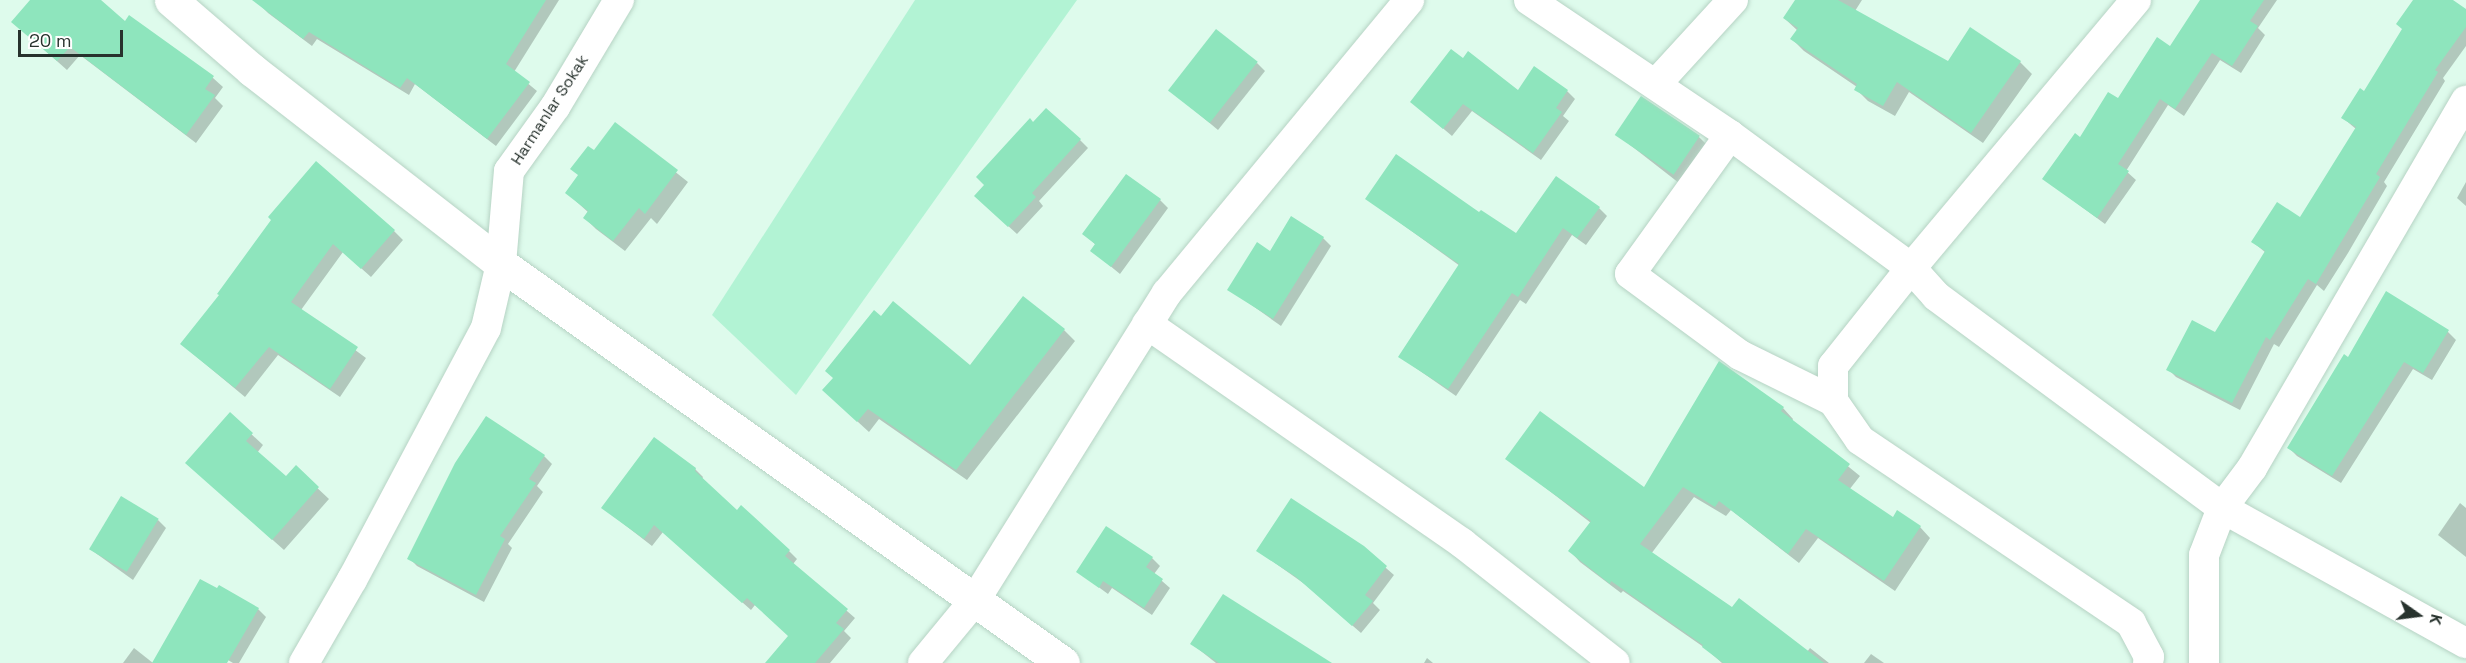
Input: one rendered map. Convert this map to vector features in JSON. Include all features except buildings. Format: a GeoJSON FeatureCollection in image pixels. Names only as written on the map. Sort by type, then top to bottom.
{"type":"FeatureCollection","features":[{"type":"Feature","properties":{"kind":"street"},"geometry":{"type":"LineString","coordinates":[[171,0],[252,70],[501,264],[1063,663]]}},
{"type":"Feature","properties":{"kind":"street","name":"Harmanlar Sokak"},"geometry":{"type":"LineString","coordinates":[[304,663],[352,580],[486,328],[501,264],[509,171],[555,107],[619,0]]}},
{"type":"Feature","properties":{"kind":"street"},"geometry":{"type":"LineString","coordinates":[[923,663],[975,600],[1167,293],[1409,0]]}},
{"type":"Feature","properties":{"kind":"street"},"geometry":{"type":"LineString","coordinates":[[1529,0],[1730,135],[1911,268],[1936,296],[2222,508],[2466,643]]}},
{"type":"Feature","properties":{"kind":"street"},"geometry":{"type":"LineString","coordinates":[[1656,84],[1733,0]]}},
{"type":"Feature","properties":{"kind":"street"},"geometry":{"type":"LineString","coordinates":[[1833,401],[1833,366],[1911,268],[2136,0]]}},
{"type":"Feature","properties":{"kind":"street"},"geometry":{"type":"LineString","coordinates":[[2204,663],[2204,555],[2222,508],[2252,468],[2466,101]]}},
{"type":"Feature","properties":{"kind":"street"},"geometry":{"type":"LineString","coordinates":[[1730,135],[1629,274],[1740,355],[1833,401],[1860,440],[2131,624],[2149,657],[2148,663]]}},
{"type":"Feature","properties":{"kind":"street"},"geometry":{"type":"LineString","coordinates":[[1147,324],[1461,543],[1616,663]]}},
{"type":"Feature","properties":{"kind":"green space"},"geometry":{"type":"Polygon","coordinates":[[[915,0],[1077,0],[796,395],[712,315],[915,0]]]}}]}
